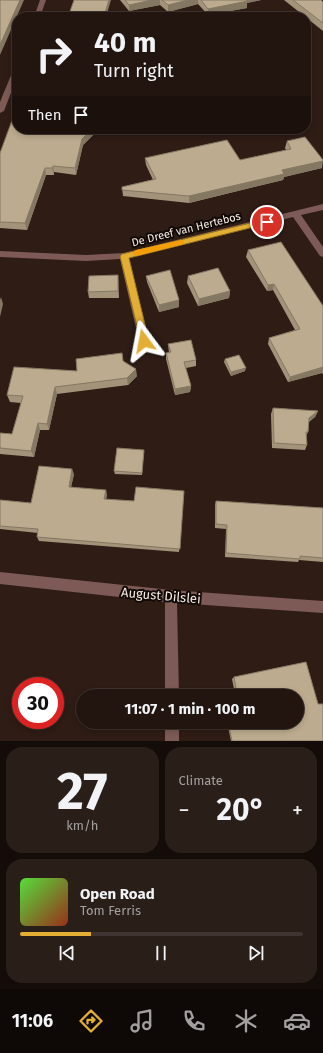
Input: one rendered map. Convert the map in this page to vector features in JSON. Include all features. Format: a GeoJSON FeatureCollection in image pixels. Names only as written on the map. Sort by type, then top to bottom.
{"type":"FeatureCollection","features":[{"type":"Feature","properties":{"kind":"street"},"geometry":{"type":"LineString","coordinates":[[39,12],[43,0]]}},
{"type":"Feature","properties":{"kind":"street"},"geometry":{"type":"LineString","coordinates":[[0,111],[12,81]]}},
{"type":"Feature","properties":{"kind":"street","name":"De Dreef van Hertebos"},"geometry":{"type":"LineString","coordinates":[[0,254],[86,258],[124,256],[323,207]]}},
{"type":"Feature","properties":{"kind":"street"},"geometry":{"type":"LineString","coordinates":[[296,214],[323,254]]}},
{"type":"Feature","properties":{"kind":"street","name":"De Dreef van Hertebos"},"geometry":{"type":"LineString","coordinates":[[124,256],[144,341]]}},
{"type":"Feature","properties":{"kind":"street","name":"August Dilslei"},"geometry":{"type":"LineString","coordinates":[[0,578],[171,596],[323,608]]}},
{"type":"Feature","properties":{"kind":"street"},"geometry":{"type":"LineString","coordinates":[[171,596],[172,689]]}},
{"type":"Feature","properties":{"kind":"street"},"geometry":{"type":"LineString","coordinates":[[172,729],[172,741]]}},
{"type":"Feature","properties":{"kind":"building"},"geometry":{"type":"Polygon","coordinates":[[[0,0],[20,0],[15,12],[12,12],[12,18],[0,45],[0,0]]]}},
{"type":"Feature","properties":{"kind":"building"},"geometry":{"type":"Polygon","coordinates":[[[74,0],[109,0],[105,12],[70,12],[74,0]]]}},
{"type":"Feature","properties":{"kind":"building"},"geometry":{"type":"Polygon","coordinates":[[[125,0],[152,0],[129,5],[125,0]]]}},
{"type":"Feature","properties":{"kind":"building"},"geometry":{"type":"Polygon","coordinates":[[[162,0],[188,0],[168,5],[162,0]]]}},
{"type":"Feature","properties":{"kind":"building"},"geometry":{"type":"Polygon","coordinates":[[[201,0],[246,0],[248,1],[208,9],[201,0]]]}},
{"type":"Feature","properties":{"kind":"building"},"geometry":{"type":"Polygon","coordinates":[[[293,0],[321,0],[323,2],[323,23],[311,14],[311,12],[309,12],[293,0]]]}},
{"type":"Feature","properties":{"kind":"building"},"geometry":{"type":"Polygon","coordinates":[[[12,121],[12,134],[87,134],[82,139],[75,168],[53,166],[52,168],[45,168],[25,223],[0,222],[0,153],[12,121]]]}},
{"type":"Feature","properties":{"kind":"building"},"geometry":{"type":"Polygon","coordinates":[[[305,137],[323,161],[282,170],[284,174],[189,196],[122,190],[122,187],[156,179],[145,158],[227,140],[240,160],[291,149],[287,141],[305,137]]]}},
{"type":"Feature","properties":{"kind":"building"},"geometry":{"type":"Polygon","coordinates":[[[281,242],[323,306],[323,367],[290,377],[269,338],[300,329],[274,284],[268,285],[248,250],[281,242]]]}},
{"type":"Feature","properties":{"kind":"building"},"geometry":{"type":"Polygon","coordinates":[[[218,268],[230,291],[199,299],[188,276],[218,268]]]}},
{"type":"Feature","properties":{"kind":"building"},"geometry":{"type":"Polygon","coordinates":[[[170,270],[179,300],[159,305],[146,276],[170,270]]]}},
{"type":"Feature","properties":{"kind":"building"},"geometry":{"type":"Polygon","coordinates":[[[118,275],[118,291],[88,292],[89,276],[118,275]]]}},
{"type":"Feature","properties":{"kind":"building"},"geometry":{"type":"Polygon","coordinates":[[[191,340],[196,360],[184,362],[191,386],[175,389],[166,353],[171,352],[168,344],[191,340]]]}},
{"type":"Feature","properties":{"kind":"building"},"geometry":{"type":"Polygon","coordinates":[[[122,353],[123,361],[136,369],[127,378],[55,387],[47,424],[38,423],[31,451],[0,448],[0,433],[12,434],[23,396],[7,395],[14,367],[77,371],[76,359],[122,353]]]}},
{"type":"Feature","properties":{"kind":"building"},"geometry":{"type":"Polygon","coordinates":[[[239,355],[246,368],[231,372],[225,359],[239,355]]]}},
{"type":"Feature","properties":{"kind":"building"},"geometry":{"type":"Polygon","coordinates":[[[273,408],[318,411],[309,418],[308,432],[306,432],[307,445],[274,443],[273,408]]]}},
{"type":"Feature","properties":{"kind":"building"},"geometry":{"type":"Polygon","coordinates":[[[117,448],[144,450],[142,473],[114,471],[117,448]]]}},
{"type":"Feature","properties":{"kind":"building"},"geometry":{"type":"Polygon","coordinates":[[[39,466],[72,469],[69,487],[106,490],[104,499],[134,501],[136,487],[184,491],[180,549],[37,537],[38,529],[0,526],[0,500],[31,503],[39,466]]]}},
{"type":"Feature","properties":{"kind":"building"},"geometry":{"type":"Polygon","coordinates":[[[216,501],[323,508],[323,558],[300,556],[300,559],[226,553],[227,525],[216,524],[216,501]]]}},
{"type":"Feature","properties":{"kind":"building"},"geometry":{"type":"Polygon","coordinates":[[[306,662],[318,704],[323,704],[323,741],[232,741],[229,729],[304,729],[304,689],[234,689],[236,688],[234,677],[306,662]]]}},
{"type":"Feature","properties":{"kind":"slow traffic"},"geometry":{"type":"LineString","coordinates":[[136,253],[181,242]]}},
{"type":"Feature","properties":{"kind":"route"},"geometry":{"type":"LineString","coordinates":[[144,341],[124,256],[267,222]]}}]}
